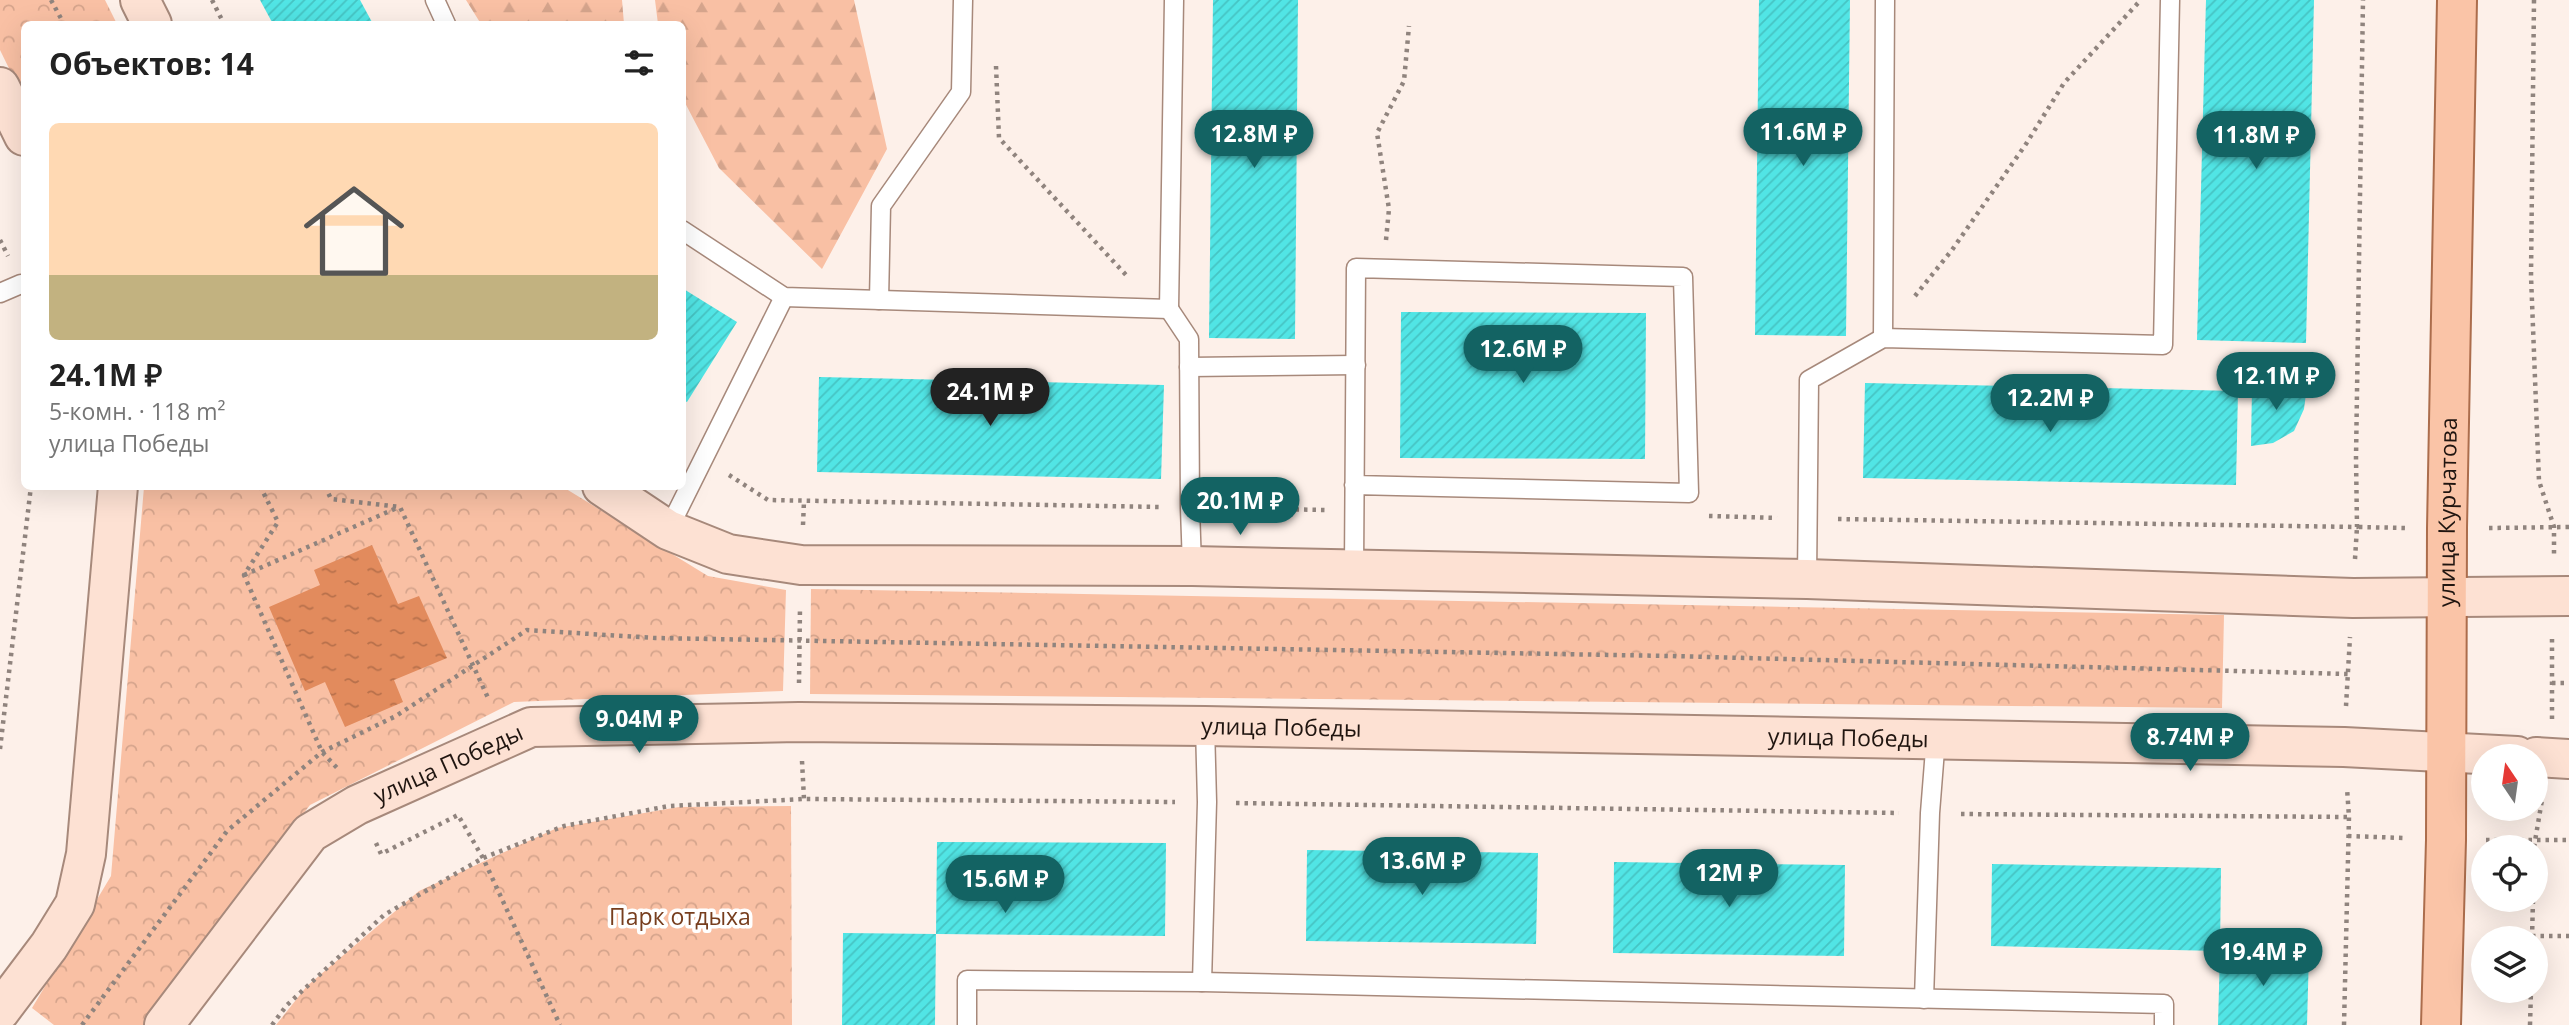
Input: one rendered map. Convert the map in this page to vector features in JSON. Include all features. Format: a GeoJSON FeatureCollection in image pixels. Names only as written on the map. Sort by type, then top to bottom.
{"type":"FeatureCollection","features":[{"type":"Feature","properties":{"kind":"main road","name":"улица Курчатова"},"geometry":{"type":"LineString","coordinates":[[2441,1025],[2458,0]]}},
{"type":"Feature","properties":{"kind":"street"},"geometry":{"type":"LineString","coordinates":[[140,0],[150,21]]}},
{"type":"Feature","properties":{"kind":"street"},"geometry":{"type":"LineString","coordinates":[[0,87],[21,130]]}},
{"type":"Feature","properties":{"kind":"street"},"geometry":{"type":"LineString","coordinates":[[0,1010],[49,946],[75,904],[86,854],[118,490]]}},
{"type":"Feature","properties":{"kind":"street"},"geometry":{"type":"LineString","coordinates":[[608,490],[668,530],[728,554],[801,565],[1354,569],[1807,579],[2339,598],[2561,596]]}},
{"type":"Feature","properties":{"kind":"street","name":"улица Победы"},"geometry":{"type":"LineString","coordinates":[[164,1025],[310,833],[357,805],[531,727],[799,722],[1205,726],[1936,737],[2344,747],[2471,753]]}},
{"type":"Feature","properties":{"kind":"lane"},"geometry":{"type":"LineString","coordinates":[[435,0],[445,21]]}},
{"type":"Feature","properties":{"kind":"lane"},"geometry":{"type":"LineString","coordinates":[[879,300],[881,206],[961,92],[964,0]]}},
{"type":"Feature","properties":{"kind":"lane"},"geometry":{"type":"LineString","coordinates":[[1174,0],[1169,309],[1189,339],[1192,566]]}},
{"type":"Feature","properties":{"kind":"lane"},"geometry":{"type":"LineString","coordinates":[[1883,338],[1885,0]]}},
{"type":"Feature","properties":{"kind":"lane"},"geometry":{"type":"LineString","coordinates":[[1807,579],[1809,380],[1883,338],[2163,345],[2170,0]]}},
{"type":"Feature","properties":{"kind":"lane"},"geometry":{"type":"LineString","coordinates":[[686,232],[784,298],[1169,309]]}},
{"type":"Feature","properties":{"kind":"lane"},"geometry":{"type":"LineString","coordinates":[[1354,485],[1689,493],[1683,277],[1356,268],[1356,365],[1354,485],[1354,569]]}},
{"type":"Feature","properties":{"kind":"lane"},"geometry":{"type":"LineString","coordinates":[[0,293],[21,284]]}},
{"type":"Feature","properties":{"kind":"lane"},"geometry":{"type":"LineString","coordinates":[[668,530],[784,298]]}},
{"type":"Feature","properties":{"kind":"lane"},"geometry":{"type":"LineString","coordinates":[[1189,367],[1356,365]]}},
{"type":"Feature","properties":{"kind":"lane"},"geometry":{"type":"LineString","coordinates":[[1202,982],[1207,802],[1205,726]]}},
{"type":"Feature","properties":{"kind":"lane"},"geometry":{"type":"LineString","coordinates":[[1924,999],[1930,813],[1936,737]]}},
{"type":"Feature","properties":{"kind":"lane"},"geometry":{"type":"LineString","coordinates":[[967,1025],[967,980],[1202,982],[2164,1004],[2164,1025]]}},
{"type":"Feature","properties":{"kind":"path"},"geometry":{"type":"LineString","coordinates":[[51,0],[62,21]]}},
{"type":"Feature","properties":{"kind":"path"},"geometry":{"type":"LineString","coordinates":[[212,0],[222,21]]}},
{"type":"Feature","properties":{"kind":"path"},"geometry":{"type":"LineString","coordinates":[[1883,338],[1967,229],[2026,144],[2064,83],[2141,0]]}},
{"type":"Feature","properties":{"kind":"path"},"geometry":{"type":"LineString","coordinates":[[2356,458],[2363,0]]}},
{"type":"Feature","properties":{"kind":"path"},"geometry":{"type":"LineString","coordinates":[[2534,0],[2531,276],[2539,481],[2554,527],[2561,596],[2545,744]]}},
{"type":"Feature","properties":{"kind":"path"},"geometry":{"type":"LineString","coordinates":[[1382,269],[1390,209],[1377,133],[1405,81],[1409,26]]}},
{"type":"Feature","properties":{"kind":"path"},"geometry":{"type":"LineString","coordinates":[[962,44],[995,49],[999,138],[1122,273],[1169,309]]}},
{"type":"Feature","properties":{"kind":"path"},"geometry":{"type":"LineString","coordinates":[[0,749],[31,490]]}},
{"type":"Feature","properties":{"kind":"path"},"geometry":{"type":"LineString","coordinates":[[244,575],[278,522],[262,490]]}},
{"type":"Feature","properties":{"kind":"path"},"geometry":{"type":"LineString","coordinates":[[327,490],[331,499],[400,507]]}},
{"type":"Feature","properties":{"kind":"path"},"geometry":{"type":"LineString","coordinates":[[804,501],[799,722],[804,799]]}},
{"type":"Feature","properties":{"kind":"path"},"geometry":{"type":"LineString","coordinates":[[244,575],[400,507]]}},
{"type":"Feature","properties":{"kind":"path"},"geometry":{"type":"LineString","coordinates":[[400,507],[493,709]]}},
{"type":"Feature","properties":{"kind":"path"},"geometry":{"type":"LineString","coordinates":[[2554,527],[2569,527]]}},
{"type":"Feature","properties":{"kind":"path"},"geometry":{"type":"LineString","coordinates":[[244,575],[322,752],[345,776],[381,854],[458,815],[483,858],[560,1025]]}},
{"type":"Feature","properties":{"kind":"path"},"geometry":{"type":"LineString","coordinates":[[2344,1025],[2349,817],[2344,747],[2348,674]]}},
{"type":"Feature","properties":{"kind":"path"},"geometry":{"type":"LineString","coordinates":[[2552,682],[2569,683]]}},
{"type":"Feature","properties":{"kind":"path"},"geometry":{"type":"LineString","coordinates":[[272,1025],[287,1005],[384,915],[483,858],[564,826],[669,806],[804,799],[2349,817]]}},
{"type":"Feature","properties":{"kind":"path"},"geometry":{"type":"LineString","coordinates":[[2548,937],[2569,936]]}},
{"type":"Feature","properties":{"kind":"path"},"geometry":{"type":"LineString","coordinates":[[2530,1025],[2531,1003]]}},
{"type":"Feature","properties":{"kind":"green space"},"geometry":{"type":"Polygon","coordinates":[[[0,0],[105,0],[116,21],[21,21],[21,93],[0,50],[0,0]]]}},
{"type":"Feature","properties":{"kind":"green space"},"geometry":{"type":"Polygon","coordinates":[[[466,0],[622,0],[624,21],[479,21],[466,0]]]}},
{"type":"Feature","properties":{"kind":"green space"},"geometry":{"type":"Polygon","coordinates":[[[655,0],[854,0],[887,149],[822,269],[719,168],[686,105],[686,21],[658,21],[655,0]]]}},
{"type":"Feature","properties":{"kind":"green space"},"geometry":{"type":"Polygon","coordinates":[[[144,490],[568,490],[708,576],[786,590],[783,691],[514,702],[310,805],[144,1025],[54,1025],[32,1008],[111,876],[144,490]]]}},
{"type":"Feature","properties":{"kind":"green space"},"geometry":{"type":"Polygon","coordinates":[[[811,589],[2224,615],[2222,708],[810,694],[811,589]]]}},
{"type":"Feature","properties":{"kind":"green space","name":"Парк отдыха"},"geometry":{"type":"Polygon","coordinates":[[[791,806],[792,1025],[276,1025],[307,986],[419,891],[557,828],[679,807],[791,806]]]}},
{"type":"Feature","properties":{"kind":"water"},"geometry":{"type":"Polygon","coordinates":[[[372,545],[398,604],[419,596],[447,658],[394,680],[403,702],[345,727],[325,682],[305,691],[269,607],[320,585],[314,570],[372,545]]]}},
{"type":"Feature","properties":{"kind":"building"},"geometry":{"type":"Polygon","coordinates":[[[260,0],[360,0],[371,21],[271,21],[260,0]]]}},
{"type":"Feature","properties":{"kind":"building"},"geometry":{"type":"Polygon","coordinates":[[[1213,0],[1298,0],[1295,339],[1209,338],[1213,0]]]}},
{"type":"Feature","properties":{"kind":"building"},"geometry":{"type":"Polygon","coordinates":[[[1759,0],[1850,0],[1846,336],[1755,335],[1759,0]]]}},
{"type":"Feature","properties":{"kind":"building"},"geometry":{"type":"Polygon","coordinates":[[[2206,0],[2314,0],[2306,343],[2197,340],[2206,0]]]}},
{"type":"Feature","properties":{"kind":"building"},"geometry":{"type":"Polygon","coordinates":[[[686,290],[737,322],[686,402],[686,290]]]}},
{"type":"Feature","properties":{"kind":"building"},"geometry":{"type":"Polygon","coordinates":[[[1401,312],[1646,313],[1645,459],[1400,458],[1401,312]]]}},
{"type":"Feature","properties":{"kind":"building"},"geometry":{"type":"Polygon","coordinates":[[[819,377],[1164,385],[1161,479],[817,472],[819,377]]]}},
{"type":"Feature","properties":{"kind":"building"},"geometry":{"type":"Polygon","coordinates":[[[1865,383],[2238,391],[2236,485],[1863,478],[1865,383]]]}},
{"type":"Feature","properties":{"kind":"building"},"geometry":{"type":"Polygon","coordinates":[[[2307,386],[2304,409],[2294,431],[2273,443],[2251,446],[2252,387],[2307,386]]]}},
{"type":"Feature","properties":{"kind":"building"},"geometry":{"type":"Polygon","coordinates":[[[937,842],[1166,843],[1165,936],[936,934],[937,842]]]}},
{"type":"Feature","properties":{"kind":"building"},"geometry":{"type":"Polygon","coordinates":[[[1307,850],[1538,853],[1536,944],[1306,941],[1307,850]]]}},
{"type":"Feature","properties":{"kind":"building"},"geometry":{"type":"Polygon","coordinates":[[[1614,862],[1845,865],[1844,956],[1613,953],[1614,862]]]}},
{"type":"Feature","properties":{"kind":"building"},"geometry":{"type":"Polygon","coordinates":[[[1992,864],[2221,868],[2220,951],[1991,946],[1992,864]]]}},
{"type":"Feature","properties":{"kind":"building"},"geometry":{"type":"Polygon","coordinates":[[[843,933],[936,934],[935,1025],[842,1025],[843,933]]]}},
{"type":"Feature","properties":{"kind":"building"},"geometry":{"type":"Polygon","coordinates":[[[2220,951],[2309,952],[2307,1025],[2218,1025],[2220,951]]]}}]}
